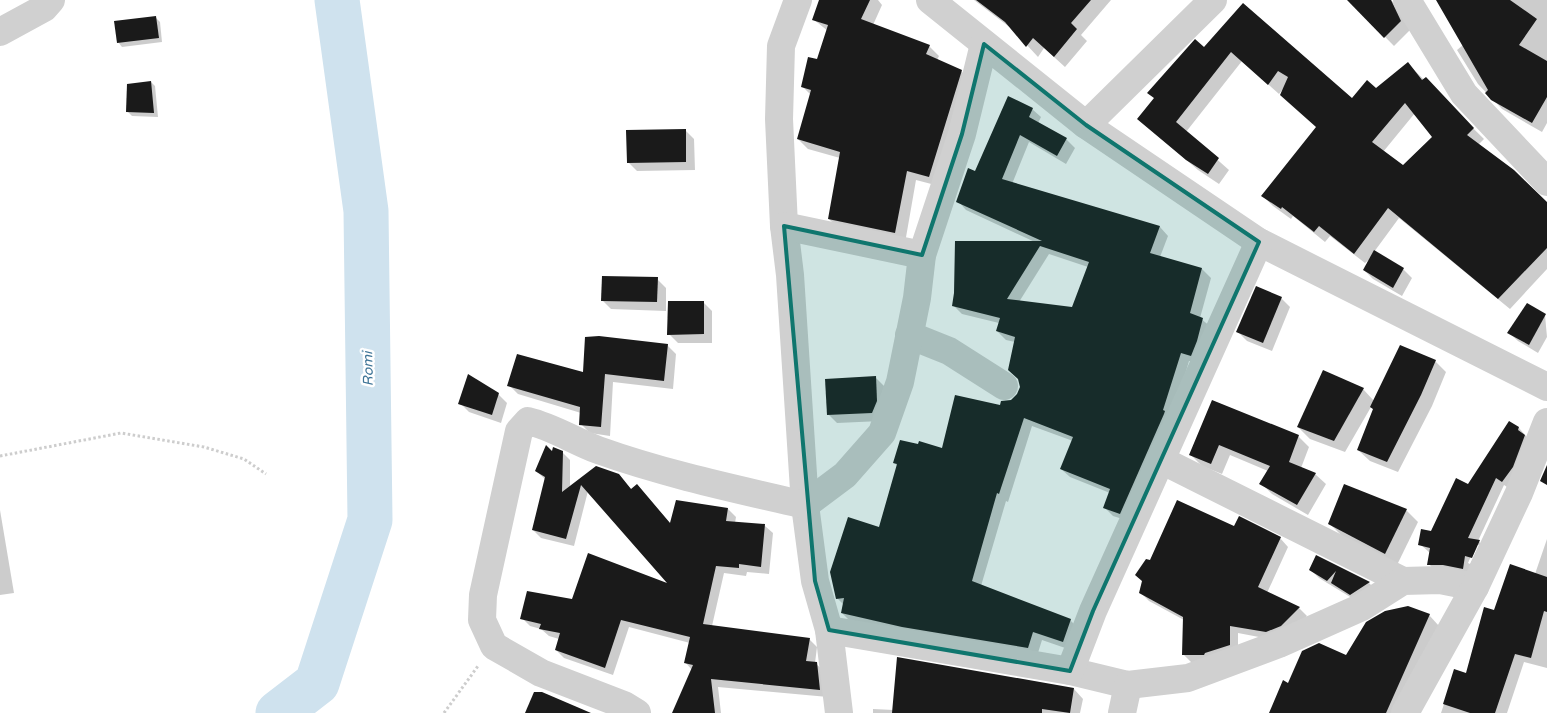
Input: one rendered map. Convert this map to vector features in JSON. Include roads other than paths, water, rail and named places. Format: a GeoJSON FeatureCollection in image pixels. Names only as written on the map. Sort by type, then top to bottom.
{"type":"FeatureCollection","features":[{"type":"Feature","properties":{"kind":"street"},"geometry":{"type":"LineString","coordinates":[[0,32],[44,8],[51,0]]}},
{"type":"Feature","properties":{"kind":"street"},"geometry":{"type":"LineString","coordinates":[[798,0],[780,46],[779,119],[784,226],[790,275],[805,505],[814,581],[829,630],[839,713]]}},
{"type":"Feature","properties":{"kind":"street"},"geometry":{"type":"LineString","coordinates":[[930,0],[1086,125],[1259,242],[1547,387]]}},
{"type":"Feature","properties":{"kind":"street"},"geometry":{"type":"LineString","coordinates":[[1086,125],[1213,0]]}},
{"type":"Feature","properties":{"kind":"street"},"geometry":{"type":"LineString","coordinates":[[1406,0],[1464,94],[1547,182]]}},
{"type":"Feature","properties":{"kind":"street"},"geometry":{"type":"LineString","coordinates":[[805,505],[845,475],[882,433],[900,382],[917,298],[922,255],[962,134],[984,44]]}},
{"type":"Feature","properties":{"kind":"street"},"geometry":{"type":"LineString","coordinates":[[784,226],[922,255]]}},
{"type":"Feature","properties":{"kind":"street"},"geometry":{"type":"LineString","coordinates":[[1070,671],[1093,610],[1259,242]]}},
{"type":"Feature","properties":{"kind":"street"},"geometry":{"type":"LineString","coordinates":[[909,335],[949,351],[1004,386]]}},
{"type":"Feature","properties":{"kind":"street"},"geometry":{"type":"LineString","coordinates":[[638,713],[624,705],[541,673],[494,646],[482,620],[483,595],[519,431],[528,421],[544,425],[598,450],[704,481],[805,505]]}},
{"type":"Feature","properties":{"kind":"street"},"geometry":{"type":"LineString","coordinates":[[1405,713],[1475,587],[1519,493],[1547,422]]}},
{"type":"Feature","properties":{"kind":"street"},"geometry":{"type":"LineString","coordinates":[[1162,460],[1403,581],[1440,580],[1475,587]]}},
{"type":"Feature","properties":{"kind":"street"},"geometry":{"type":"LineString","coordinates":[[829,630],[1070,671],[1128,685],[1188,678],[1279,644],[1362,607],[1403,581]]}},
{"type":"Feature","properties":{"kind":"street"},"geometry":{"type":"LineString","coordinates":[[1122,713],[1128,685]]}},
{"type":"Feature","properties":{"kind":"waterway","name":"Romi"},"geometry":{"type":"LineString","coordinates":[[278,713],[317,683],[370,520],[366,211],[337,0]]}}]}
